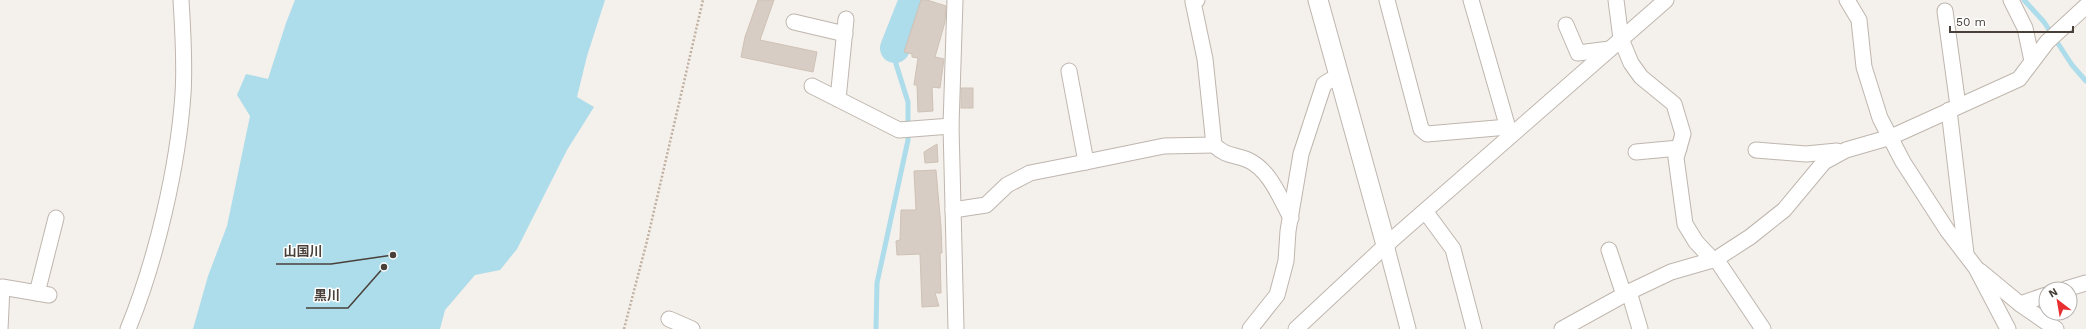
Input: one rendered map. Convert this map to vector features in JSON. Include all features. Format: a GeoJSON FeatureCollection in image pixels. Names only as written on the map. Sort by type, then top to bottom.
{"type":"FeatureCollection","features":[{"type":"Feature","properties":{"kind":"street"},"geometry":{"type":"LineString","coordinates":[[128,329],[153,254],[167,198],[177,140],[183,94],[181,0]]}},
{"type":"Feature","properties":{"kind":"street"},"geometry":{"type":"LineString","coordinates":[[955,0],[951,126],[956,329]]}},
{"type":"Feature","properties":{"kind":"street"},"geometry":{"type":"LineString","coordinates":[[1318,0],[1408,329]]}},
{"type":"Feature","properties":{"kind":"street"},"geometry":{"type":"LineString","coordinates":[[1387,0],[1421,129],[1427,134],[1509,132]]}},
{"type":"Feature","properties":{"kind":"street"},"geometry":{"type":"LineString","coordinates":[[1471,0],[1509,132]]}},
{"type":"Feature","properties":{"kind":"street"},"geometry":{"type":"LineString","coordinates":[[1616,0],[1621,39],[1631,63],[1642,77],[1674,104],[1683,134],[1676,158],[1685,224],[1696,242],[1714,259],[1763,329]]}},
{"type":"Feature","properties":{"kind":"street"},"geometry":{"type":"LineString","coordinates":[[1296,329],[1509,132],[1610,49],[1666,0]]}},
{"type":"Feature","properties":{"kind":"street"},"geometry":{"type":"LineString","coordinates":[[1847,0],[1859,20],[1864,67],[1880,118],[1907,168],[1947,230],[1976,268],[2008,329]]}},
{"type":"Feature","properties":{"kind":"street"},"geometry":{"type":"LineString","coordinates":[[2011,0],[2025,28],[2032,60]]}},
{"type":"Feature","properties":{"kind":"street"},"geometry":{"type":"LineString","coordinates":[[1195,1],[1205,59],[1214,145],[1223,154],[1248,160],[1260,168],[1274,186],[1291,218]]}},
{"type":"Feature","properties":{"kind":"street"},"geometry":{"type":"LineString","coordinates":[[1756,150],[1806,154],[1846,150],[1891,137],[2019,79],[2047,42],[2086,6]]}},
{"type":"Feature","properties":{"kind":"street"},"geometry":{"type":"LineString","coordinates":[[1945,11],[1966,255]]}},
{"type":"Feature","properties":{"kind":"street"},"geometry":{"type":"LineString","coordinates":[[794,22],[846,26],[838,99]]}},
{"type":"Feature","properties":{"kind":"street"},"geometry":{"type":"LineString","coordinates":[[1566,25],[1578,54],[1610,49]]}},
{"type":"Feature","properties":{"kind":"street"},"geometry":{"type":"LineString","coordinates":[[1069,71],[1086,162]]}},
{"type":"Feature","properties":{"kind":"street"},"geometry":{"type":"LineString","coordinates":[[1250,329],[1277,295],[1286,261],[1301,154],[1324,84],[1339,75]]}},
{"type":"Feature","properties":{"kind":"street"},"geometry":{"type":"LineString","coordinates":[[812,86],[899,130],[951,126]]}},
{"type":"Feature","properties":{"kind":"street"},"geometry":{"type":"LineString","coordinates":[[953,210],[986,206],[1007,185],[1030,173],[1164,146],[1214,145]]}},
{"type":"Feature","properties":{"kind":"street"},"geometry":{"type":"LineString","coordinates":[[1636,152],[1678,148]]}},
{"type":"Feature","properties":{"kind":"street"},"geometry":{"type":"LineString","coordinates":[[1562,329],[1626,294],[1671,272],[1714,259],[1750,237],[1784,210],[1824,162],[1846,150]]}},
{"type":"Feature","properties":{"kind":"street"},"geometry":{"type":"LineString","coordinates":[[1425,211],[1453,249],[1474,329]]}},
{"type":"Feature","properties":{"kind":"street"},"geometry":{"type":"LineString","coordinates":[[0,329],[2,287],[43,294],[56,218]]}},
{"type":"Feature","properties":{"kind":"street"},"geometry":{"type":"LineString","coordinates":[[1609,250],[1640,329]]}},
{"type":"Feature","properties":{"kind":"street"},"geometry":{"type":"LineString","coordinates":[[1976,268],[2020,304],[2056,329]]}},
{"type":"Feature","properties":{"kind":"street"},"geometry":{"type":"LineString","coordinates":[[2020,304],[2038,298]]}},
{"type":"Feature","properties":{"kind":"street"},"geometry":{"type":"LineString","coordinates":[[669,319],[692,329]]}},
{"type":"Feature","properties":{"kind":"path"},"geometry":{"type":"LineString","coordinates":[[624,329],[647,241],[703,0]]}},
{"type":"Feature","properties":{"kind":"water"},"geometry":{"type":"Polygon","coordinates":[[[295,0],[605,0],[587,56],[577,97],[594,107],[567,150],[517,249],[500,270],[475,275],[445,310],[440,329],[193,329],[208,276],[227,226],[250,116],[237,95],[246,74],[268,79],[295,0]]]}},
{"type":"Feature","properties":{"kind":"building"},"geometry":{"type":"Polygon","coordinates":[[[758,0],[774,0],[760,40],[817,52],[813,72],[741,57],[745,37],[758,0]]]}},
{"type":"Feature","properties":{"kind":"building"},"geometry":{"type":"Polygon","coordinates":[[[921,0],[927,0],[946,6],[945,22],[935,57],[944,59],[940,88],[932,87],[933,111],[918,112],[917,85],[914,85],[918,58],[912,57],[912,54],[904,52],[921,0]]]}},
{"type":"Feature","properties":{"kind":"building"},"geometry":{"type":"Polygon","coordinates":[[[961,88],[973,88],[973,108],[961,108],[961,88]]]}},
{"type":"Feature","properties":{"kind":"building"},"geometry":{"type":"Polygon","coordinates":[[[937,144],[938,162],[925,163],[924,152],[937,144]]]}},
{"type":"Feature","properties":{"kind":"building"},"geometry":{"type":"Polygon","coordinates":[[[936,170],[941,227],[941,293],[935,293],[939,306],[922,307],[920,254],[897,255],[896,241],[900,240],[901,210],[916,210],[914,171],[936,170]]]}},
{"type":"Feature","properties":{"kind":"waterway"},"geometry":{"type":"LineString","coordinates":[[895,48],[914,0]]}},
{"type":"Feature","properties":{"kind":"waterway"},"geometry":{"type":"LineString","coordinates":[[2024,0],[2044,22],[2072,65],[2086,81]]}},
{"type":"Feature","properties":{"kind":"waterway"},"geometry":{"type":"LineString","coordinates":[[876,329],[877,283],[908,140],[908,102],[896,64],[895,48]]}},
{"type":"Feature","properties":{"kind":"place","name":"山国川"},"geometry":{"type":"Point","coordinates":[393,255]}},
{"type":"Feature","properties":{"kind":"place","name":"黒川"},"geometry":{"type":"Point","coordinates":[384,267]}}]}
